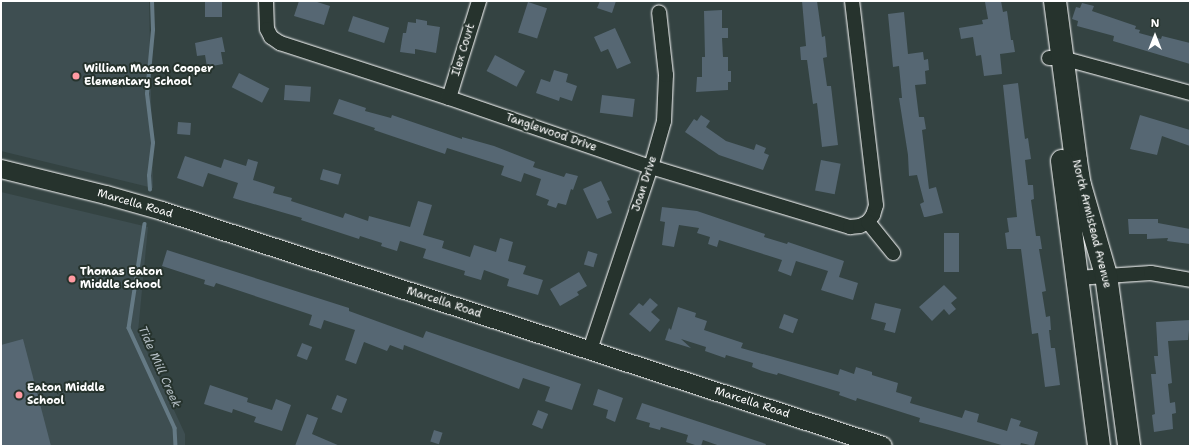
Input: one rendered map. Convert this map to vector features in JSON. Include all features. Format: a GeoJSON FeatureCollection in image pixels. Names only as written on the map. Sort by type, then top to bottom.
{"type":"FeatureCollection","features":[{"type":"Feature","properties":{"kind":"main road","name":"North Armistead Avenue"},"geometry":{"type":"LineString","coordinates":[[1041,1],[1055,58],[1080,185],[1106,275],[1129,446]]}},
{"type":"Feature","properties":{"kind":"main road","name":"North Armistead Avenue"},"geometry":{"type":"LineString","coordinates":[[1055,1],[1055,58],[1077,278],[1099,446]]}},
{"type":"Feature","properties":{"kind":"street","name":"Tanglewood Drive"},"geometry":{"type":"LineString","coordinates":[[266,1],[267,29],[271,37],[280,43],[449,98],[651,167],[842,226],[860,226],[868,222]]}},
{"type":"Feature","properties":{"kind":"street","name":"Ilex Court"},"geometry":{"type":"LineString","coordinates":[[449,98],[479,1]]}},
{"type":"Feature","properties":{"kind":"street"},"geometry":{"type":"LineString","coordinates":[[852,1],[876,195],[876,205],[873,215],[868,222],[893,253]]}},
{"type":"Feature","properties":{"kind":"street","name":"Joan Drive"},"geometry":{"type":"LineString","coordinates":[[590,350],[651,167],[666,106],[666,75],[659,12]]}},
{"type":"Feature","properties":{"kind":"street"},"geometry":{"type":"LineString","coordinates":[[1055,58],[1190,93]]}},
{"type":"Feature","properties":{"kind":"street","name":"Marcella Road"},"geometry":{"type":"LineString","coordinates":[[1,169],[162,211],[883,446]]}},
{"type":"Feature","properties":{"kind":"street"},"geometry":{"type":"LineString","coordinates":[[1077,278],[1151,273],[1190,280]]}},
{"type":"Feature","properties":{"kind":"shaded area","name":"William Mason Cooper Elementary School"},"geometry":{"type":"Polygon","coordinates":[[[1,1],[149,1],[153,188],[1,151],[1,1]]]}},
{"type":"Feature","properties":{"kind":"shaded area","name":"Thomas Eaton Middle School"},"geometry":{"type":"Polygon","coordinates":[[[1,192],[148,227],[138,332],[185,434],[185,446],[1,446],[1,192]]]}},
{"type":"Feature","properties":{"kind":"building"},"geometry":{"type":"Polygon","coordinates":[[[205,1],[222,1],[222,17],[205,17],[205,1]]]}},
{"type":"Feature","properties":{"kind":"building"},"geometry":{"type":"Polygon","coordinates":[[[299,1],[314,1],[330,6],[324,25],[294,16],[299,1]]]}},
{"type":"Feature","properties":{"kind":"building"},"geometry":{"type":"Polygon","coordinates":[[[600,1],[616,1],[612,13],[597,8],[600,1]]]}},
{"type":"Feature","properties":{"kind":"building"},"geometry":{"type":"Polygon","coordinates":[[[802,1],[817,1],[822,37],[825,36],[827,57],[823,58],[827,86],[831,86],[838,145],[822,147],[817,103],[813,104],[807,60],[801,60],[800,47],[806,46],[802,1]]]}},
{"type":"Feature","properties":{"kind":"building"},"geometry":{"type":"Polygon","coordinates":[[[1001,1],[1003,12],[1007,11],[1011,40],[1013,40],[1015,52],[1000,54],[1002,74],[984,76],[981,55],[976,56],[973,37],[961,39],[959,28],[983,24],[982,20],[988,19],[985,2],[1001,1]]]}},
{"type":"Feature","properties":{"kind":"building"},"geometry":{"type":"Polygon","coordinates":[[[528,2],[547,8],[537,39],[518,32],[528,2]]]}},
{"type":"Feature","properties":{"kind":"building"},"geometry":{"type":"Polygon","coordinates":[[[1082,3],[1094,6],[1092,11],[1136,26],[1135,29],[1140,30],[1139,33],[1161,39],[1162,36],[1190,43],[1190,64],[1113,41],[1114,36],[1077,26],[1078,21],[1072,19],[1076,7],[1080,8],[1082,3]]]}},
{"type":"Feature","properties":{"kind":"building"},"geometry":{"type":"Polygon","coordinates":[[[722,10],[722,28],[728,28],[728,38],[722,38],[723,57],[728,57],[728,71],[731,71],[731,82],[728,82],[728,90],[696,92],[697,77],[702,77],[702,57],[705,57],[704,11],[722,10]]]}},
{"type":"Feature","properties":{"kind":"building"},"geometry":{"type":"Polygon","coordinates":[[[904,12],[908,54],[923,52],[924,60],[928,59],[929,70],[925,71],[926,84],[915,85],[919,117],[924,117],[926,129],[922,130],[929,189],[936,187],[943,213],[926,217],[924,217],[920,204],[924,202],[917,175],[909,176],[908,155],[899,98],[902,98],[899,66],[893,67],[888,14],[904,12]]]}},
{"type":"Feature","properties":{"kind":"building"},"geometry":{"type":"Polygon","coordinates":[[[353,16],[389,28],[384,43],[348,31],[353,16]]]}},
{"type":"Feature","properties":{"kind":"building"},"geometry":{"type":"Polygon","coordinates":[[[416,19],[427,21],[427,25],[440,27],[436,53],[415,49],[415,54],[400,52],[403,33],[406,33],[408,22],[416,23],[416,19]]]}},
{"type":"Feature","properties":{"kind":"building"},"geometry":{"type":"Polygon","coordinates":[[[615,28],[631,63],[617,69],[608,49],[601,52],[594,37],[615,28]]]}},
{"type":"Feature","properties":{"kind":"building"},"geometry":{"type":"Polygon","coordinates":[[[222,37],[225,52],[221,52],[223,64],[207,67],[205,55],[197,56],[195,43],[222,37]]]}},
{"type":"Feature","properties":{"kind":"building"},"geometry":{"type":"Polygon","coordinates":[[[495,55],[525,71],[517,87],[487,71],[495,55]]]}},
{"type":"Feature","properties":{"kind":"building"},"geometry":{"type":"Polygon","coordinates":[[[554,70],[568,74],[566,82],[577,86],[572,101],[560,97],[559,101],[536,93],[541,79],[550,82],[554,70]]]}},
{"type":"Feature","properties":{"kind":"building"},"geometry":{"type":"Polygon","coordinates":[[[239,73],[269,88],[262,103],[232,87],[239,73]]]}},
{"type":"Feature","properties":{"kind":"building"},"geometry":{"type":"Polygon","coordinates":[[[1018,83],[1025,139],[1028,138],[1031,159],[1025,160],[1028,185],[1033,185],[1034,199],[1031,200],[1036,236],[1040,236],[1042,249],[1039,249],[1046,291],[1042,292],[1046,317],[1050,316],[1051,330],[1049,330],[1051,348],[1055,348],[1060,385],[1045,387],[1038,333],[1032,334],[1021,249],[1007,249],[1005,233],[1009,232],[1007,218],[1017,217],[1003,85],[1018,83]]]}},
{"type":"Feature","properties":{"kind":"building"},"geometry":{"type":"Polygon","coordinates":[[[285,85],[311,87],[310,102],[284,100],[285,85]]]}},
{"type":"Feature","properties":{"kind":"building"},"geometry":{"type":"Polygon","coordinates":[[[602,95],[635,99],[633,117],[600,113],[602,95]]]}},
{"type":"Feature","properties":{"kind":"building"},"geometry":{"type":"Polygon","coordinates":[[[339,99],[366,108],[365,111],[391,118],[392,115],[462,139],[462,137],[494,146],[535,162],[533,167],[564,177],[566,173],[578,176],[573,190],[571,189],[566,205],[558,203],[556,208],[547,205],[549,200],[536,195],[541,179],[524,173],[521,182],[501,175],[504,166],[447,148],[445,154],[374,130],[375,128],[333,114],[339,99]]]}},
{"type":"Feature","properties":{"kind":"building"},"geometry":{"type":"Polygon","coordinates":[[[701,115],[710,121],[706,127],[726,141],[754,150],[756,144],[766,148],[764,153],[769,155],[763,170],[719,155],[685,132],[694,119],[697,121],[701,115]]]}},
{"type":"Feature","properties":{"kind":"building"},"geometry":{"type":"Polygon","coordinates":[[[1140,115],[1190,130],[1190,146],[1162,136],[1157,155],[1130,149],[1140,115]]]}},
{"type":"Feature","properties":{"kind":"building"},"geometry":{"type":"Polygon","coordinates":[[[178,122],[191,123],[190,135],[177,134],[178,122]]]}},
{"type":"Feature","properties":{"kind":"building"},"geometry":{"type":"Polygon","coordinates":[[[185,156],[221,168],[224,159],[246,166],[248,159],[258,162],[253,180],[275,187],[273,193],[292,198],[291,201],[343,218],[345,213],[368,221],[369,216],[410,227],[418,201],[432,205],[423,235],[444,241],[442,248],[470,257],[474,245],[496,252],[500,238],[513,242],[508,261],[526,266],[523,274],[543,280],[538,295],[507,286],[509,279],[484,270],[481,280],[464,275],[465,271],[423,258],[426,249],[400,241],[397,251],[381,246],[382,243],[360,236],[359,239],[301,220],[302,218],[233,198],[238,183],[208,173],[203,187],[177,178],[185,156]]]}},
{"type":"Feature","properties":{"kind":"building"},"geometry":{"type":"Polygon","coordinates":[[[821,160],[841,164],[835,194],[815,190],[821,160]]]}},
{"type":"Feature","properties":{"kind":"building"},"geometry":{"type":"Polygon","coordinates":[[[323,169],[341,174],[338,185],[320,180],[323,169]]]}},
{"type":"Feature","properties":{"kind":"building"},"geometry":{"type":"Polygon","coordinates":[[[601,181],[610,200],[607,201],[612,213],[597,219],[583,189],[601,181]]]}},
{"type":"Feature","properties":{"kind":"building"},"geometry":{"type":"Polygon","coordinates":[[[662,207],[697,211],[765,234],[764,237],[787,244],[788,242],[844,261],[839,277],[858,283],[853,300],[821,290],[828,271],[796,261],[791,276],[778,271],[782,260],[719,240],[717,247],[708,244],[710,237],[697,233],[699,228],[679,225],[674,247],[662,245],[665,222],[660,221],[662,207]]]}},
{"type":"Feature","properties":{"kind":"building"},"geometry":{"type":"Polygon","coordinates":[[[1128,219],[1158,219],[1158,223],[1190,229],[1190,244],[1167,241],[1168,238],[1147,239],[1147,234],[1129,234],[1128,219]]]}},
{"type":"Feature","properties":{"kind":"building"},"geometry":{"type":"Polygon","coordinates":[[[944,233],[959,233],[959,272],[944,272],[944,233]]]}},
{"type":"Feature","properties":{"kind":"building"},"geometry":{"type":"Polygon","coordinates":[[[167,250],[349,308],[349,311],[423,338],[426,331],[581,384],[572,410],[545,401],[550,387],[523,378],[519,389],[404,345],[403,350],[390,345],[387,351],[364,342],[356,364],[345,360],[355,330],[324,320],[321,329],[309,325],[312,315],[216,283],[214,287],[204,284],[205,280],[162,266],[167,250]]]}},
{"type":"Feature","properties":{"kind":"building"},"geometry":{"type":"Polygon","coordinates":[[[588,251],[598,254],[593,267],[584,264],[588,251]]]}},
{"type":"Feature","properties":{"kind":"building"},"geometry":{"type":"Polygon","coordinates":[[[579,272],[587,286],[577,292],[579,295],[560,306],[550,289],[579,272]]]}},
{"type":"Feature","properties":{"kind":"building"},"geometry":{"type":"Polygon","coordinates":[[[944,285],[957,298],[951,303],[956,309],[949,315],[944,309],[932,321],[919,307],[944,285]]]}},
{"type":"Feature","properties":{"kind":"building"},"geometry":{"type":"Polygon","coordinates":[[[650,298],[658,305],[651,312],[660,320],[650,332],[629,314],[639,303],[643,306],[650,298]]]}},
{"type":"Feature","properties":{"kind":"building"},"geometry":{"type":"Polygon","coordinates":[[[875,303],[901,309],[895,333],[884,330],[886,323],[871,319],[875,303]]]}},
{"type":"Feature","properties":{"kind":"building"},"geometry":{"type":"Polygon","coordinates":[[[678,307],[696,313],[695,317],[707,321],[704,330],[743,343],[741,348],[838,375],[840,369],[854,374],[856,367],[872,372],[872,375],[898,383],[896,392],[912,397],[910,403],[962,418],[965,410],[979,414],[977,422],[1007,431],[1011,418],[1021,421],[1019,426],[1038,432],[1034,446],[1021,443],[1020,446],[1005,446],[919,422],[920,418],[857,398],[856,401],[839,395],[840,392],[778,373],[777,375],[762,371],[752,367],[753,363],[726,355],[725,358],[705,351],[706,347],[681,339],[691,348],[665,340],[669,328],[671,330],[678,307]]]}},
{"type":"Feature","properties":{"kind":"building"},"geometry":{"type":"Polygon","coordinates":[[[784,314],[798,319],[793,333],[779,328],[784,314]]]}},
{"type":"Feature","properties":{"kind":"building"},"geometry":{"type":"Polygon","coordinates":[[[1190,320],[1188,340],[1168,341],[1172,383],[1168,384],[1170,403],[1175,402],[1176,413],[1172,414],[1173,429],[1154,432],[1152,415],[1155,414],[1151,374],[1156,374],[1154,356],[1158,356],[1156,322],[1190,320]]]}},
{"type":"Feature","properties":{"kind":"building","name":"Eaton Middle School"},"geometry":{"type":"Polygon","coordinates":[[[23,339],[51,446],[1,446],[1,345],[23,339]]]}},
{"type":"Feature","properties":{"kind":"building"},"geometry":{"type":"Polygon","coordinates":[[[302,343],[312,347],[307,360],[297,356],[302,343]]]}},
{"type":"Feature","properties":{"kind":"building"},"geometry":{"type":"Polygon","coordinates":[[[210,385],[248,398],[247,402],[272,410],[276,399],[291,405],[282,431],[254,422],[256,417],[233,409],[232,413],[204,404],[210,385]]]}},
{"type":"Feature","properties":{"kind":"building"},"geometry":{"type":"Polygon","coordinates":[[[598,389],[623,398],[615,422],[606,418],[608,410],[593,405],[598,389]]]}},
{"type":"Feature","properties":{"kind":"building"},"geometry":{"type":"Polygon","coordinates":[[[337,395],[347,399],[342,413],[331,409],[337,395]]]}},
{"type":"Feature","properties":{"kind":"building"},"geometry":{"type":"Polygon","coordinates":[[[642,403],[766,444],[765,446],[720,446],[703,440],[701,446],[698,446],[686,442],[688,435],[661,427],[660,430],[649,427],[650,423],[636,419],[642,403]]]}},
{"type":"Feature","properties":{"kind":"building"},"geometry":{"type":"Polygon","coordinates":[[[538,410],[548,414],[542,429],[532,425],[538,410]]]}},
{"type":"Feature","properties":{"kind":"building"},"geometry":{"type":"Polygon","coordinates":[[[307,414],[318,418],[312,434],[340,446],[295,446],[307,414]]]}},
{"type":"Feature","properties":{"kind":"building"},"geometry":{"type":"Polygon","coordinates":[[[434,430],[443,433],[439,444],[430,441],[434,430]]]}},
{"type":"Feature","properties":{"kind":"waterway","name":"Tide Mill Creek"},"geometry":{"type":"LineString","coordinates":[[150,190],[149,176],[153,143],[147,94],[153,30],[152,1]]}},
{"type":"Feature","properties":{"kind":"waterway","name":"Tide Mill Creek"},"geometry":{"type":"LineString","coordinates":[[145,224],[129,328],[175,428],[176,446]]}},
{"type":"Feature","properties":{"kind":"place","name":"William Mason Cooper Elementary School"},"geometry":{"type":"Point","coordinates":[76,76]}},
{"type":"Feature","properties":{"kind":"place","name":"Thomas Eaton Middle School"},"geometry":{"type":"Point","coordinates":[72,279]}},
{"type":"Feature","properties":{"kind":"place","name":"Eaton Middle School"},"geometry":{"type":"Point","coordinates":[19,395]}}]}
